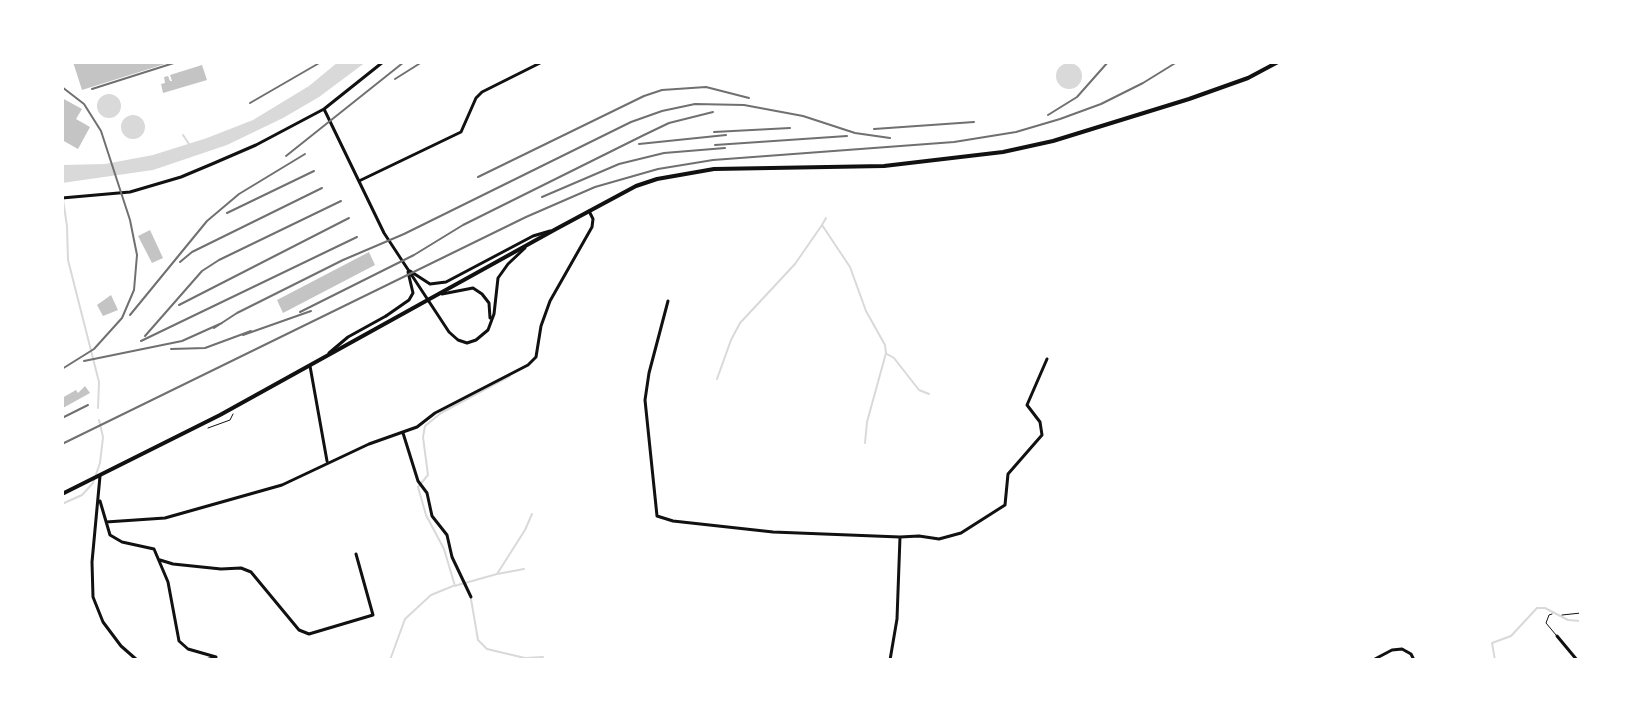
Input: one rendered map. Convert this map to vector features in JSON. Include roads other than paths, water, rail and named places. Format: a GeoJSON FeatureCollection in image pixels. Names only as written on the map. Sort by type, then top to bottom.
{"type":"FeatureCollection","features":[{"type":"Feature","properties":{"kind":"main road"},"geometry":{"type":"LineString","coordinates":[[62,494],[310,366],[636,186],[683,172],[904,165],[1015,149],[1189,99],[1248,78],[1278,62]]}},
{"type":"Feature","properties":{"kind":"street"},"geometry":{"type":"LineString","coordinates":[[62,198],[117,194],[151,187],[212,164],[324,109],[383,62]]}},
{"type":"Feature","properties":{"kind":"street"},"geometry":{"type":"LineString","coordinates":[[359,181],[461,132],[476,98],[482,92],[542,62]]}},
{"type":"Feature","properties":{"kind":"street"},"geometry":{"type":"LineString","coordinates":[[324,109],[384,233],[449,332],[458,340],[467,343],[483,335],[491,321],[498,278],[529,244]]}},
{"type":"Feature","properties":{"kind":"street"},"geometry":{"type":"LineString","coordinates":[[106,522],[165,518],[282,485],[327,462],[417,427],[435,413],[528,365],[536,357],[541,326],[550,301],[592,227],[593,219],[589,211]]}},
{"type":"Feature","properties":{"kind":"street"},"geometry":{"type":"LineString","coordinates":[[407,269],[430,284],[446,282],[533,236],[556,229]]}},
{"type":"Feature","properties":{"kind":"street"},"geometry":{"type":"LineString","coordinates":[[321,360],[348,337],[405,305],[413,293],[407,269]]}},
{"type":"Feature","properties":{"kind":"street"},"geometry":{"type":"LineString","coordinates":[[439,295],[473,288],[489,303],[491,321]]}},
{"type":"Feature","properties":{"kind":"street"},"geometry":{"type":"LineString","coordinates":[[668,301],[645,400],[657,516],[673,521],[773,532],[939,539],[961,533],[1005,505],[1008,474],[1012,466],[1042,435],[1040,422],[1027,405],[1047,359]]}},
{"type":"Feature","properties":{"kind":"street"},"geometry":{"type":"LineString","coordinates":[[310,366],[327,462]]}},
{"type":"Feature","properties":{"kind":"street"},"geometry":{"type":"LineString","coordinates":[[402,433],[419,483],[427,493],[432,516],[447,535],[452,557],[471,597]]}},
{"type":"Feature","properties":{"kind":"street"},"geometry":{"type":"LineString","coordinates":[[100,476],[92,562],[93,597],[103,622],[121,646],[137,660]]}},
{"type":"Feature","properties":{"kind":"street"},"geometry":{"type":"LineString","coordinates":[[100,501],[110,535],[122,542],[154,549],[168,582],[179,641],[188,649],[218,658]]}},
{"type":"Feature","properties":{"kind":"street"},"geometry":{"type":"LineString","coordinates":[[890,660],[897,619],[900,537]]}},
{"type":"Feature","properties":{"kind":"street"},"geometry":{"type":"LineString","coordinates":[[160,560],[221,569],[241,568],[251,572],[299,630],[309,634],[373,615],[356,554]]}},
{"type":"Feature","properties":{"kind":"street"},"geometry":{"type":"LineString","coordinates":[[1557,636],[1577,660]]}},
{"type":"Feature","properties":{"kind":"street"},"geometry":{"type":"LineString","coordinates":[[1373,660],[1392,650],[1402,649],[1414,660]]}},
{"type":"Feature","properties":{"kind":"street"},"geometry":{"type":"LineString","coordinates":[[206,660],[218,658]]}},
{"type":"Feature","properties":{"kind":"lane"},"geometry":{"type":"LineString","coordinates":[[1562,615],[1581,613]]}},
{"type":"Feature","properties":{"kind":"lane"},"geometry":{"type":"LineString","coordinates":[[1552,614],[1546,623],[1557,636]]}},
{"type":"Feature","properties":{"kind":"waterway"},"geometry":{"type":"LineString","coordinates":[[183,135],[189,144]]}},
{"type":"Feature","properties":{"kind":"waterway"},"geometry":{"type":"LineString","coordinates":[[62,193],[68,260],[99,382],[98,408]]}},
{"type":"Feature","properties":{"kind":"waterway"},"geometry":{"type":"LineString","coordinates":[[826,218],[822,225],[850,267],[866,311],[885,345],[886,353],[867,422],[865,443]]}},
{"type":"Feature","properties":{"kind":"waterway"},"geometry":{"type":"LineString","coordinates":[[717,379],[740,323],[795,264],[822,225]]}},
{"type":"Feature","properties":{"kind":"waterway"},"geometry":{"type":"LineString","coordinates":[[887,354],[894,358],[919,390],[929,394]]}},
{"type":"Feature","properties":{"kind":"waterway"},"geometry":{"type":"LineString","coordinates":[[464,583],[455,586],[444,549],[426,515],[418,487],[428,475],[423,437],[425,426],[441,413],[510,376]]}},
{"type":"Feature","properties":{"kind":"waterway"},"geometry":{"type":"LineString","coordinates":[[62,504],[82,495],[93,483],[100,463],[103,437],[99,420]]}},
{"type":"Feature","properties":{"kind":"waterway"},"geometry":{"type":"LineString","coordinates":[[465,583],[497,574],[532,514]]}},
{"type":"Feature","properties":{"kind":"waterway"},"geometry":{"type":"LineString","coordinates":[[62,534],[62,541]]}},
{"type":"Feature","properties":{"kind":"waterway"},"geometry":{"type":"LineString","coordinates":[[497,574],[524,569]]}},
{"type":"Feature","properties":{"kind":"waterway"},"geometry":{"type":"LineString","coordinates":[[390,660],[405,619],[431,595],[453,586]]}},
{"type":"Feature","properties":{"kind":"waterway"},"geometry":{"type":"LineString","coordinates":[[471,599],[478,640],[487,649],[525,658],[543,657]]}},
{"type":"Feature","properties":{"kind":"waterway"},"geometry":{"type":"LineString","coordinates":[[1495,660],[1492,643],[1511,636],[1537,608],[1545,608],[1568,620],[1581,621]]}},
{"type":"Feature","properties":{"kind":"railway"},"geometry":{"type":"LineString","coordinates":[[92,89],[177,62]]}},
{"type":"Feature","properties":{"kind":"railway"},"geometry":{"type":"LineString","coordinates":[[250,103],[321,62]]}},
{"type":"Feature","properties":{"kind":"railway"},"geometry":{"type":"LineString","coordinates":[[286,156],[404,62]]}},
{"type":"Feature","properties":{"kind":"railway"},"geometry":{"type":"LineString","coordinates":[[395,79],[422,62]]}},
{"type":"Feature","properties":{"kind":"railway"},"geometry":{"type":"LineString","coordinates":[[1048,115],[1077,97],[1108,62]]}},
{"type":"Feature","properties":{"kind":"railway"},"geometry":{"type":"LineString","coordinates":[[62,444],[526,217],[595,187],[658,169],[713,160],[954,142],[1016,132],[1101,104],[1177,62]]}},
{"type":"Feature","properties":{"kind":"railway"},"geometry":{"type":"LineString","coordinates":[[62,87],[84,104],[101,131],[130,220],[137,255],[134,290],[122,318],[94,349],[62,369]]}},
{"type":"Feature","properties":{"kind":"railway"},"geometry":{"type":"LineString","coordinates":[[478,177],[662,90],[706,87],[749,98]]}},
{"type":"Feature","properties":{"kind":"railway"},"geometry":{"type":"LineString","coordinates":[[214,328],[237,313],[343,260],[404,234],[631,122],[662,111],[695,104],[744,105],[803,116],[855,133],[890,138]]}},
{"type":"Feature","properties":{"kind":"railway"},"geometry":{"type":"LineString","coordinates":[[300,312],[414,255],[463,225],[644,135],[669,123],[713,112]]}},
{"type":"Feature","properties":{"kind":"railway"},"geometry":{"type":"LineString","coordinates":[[874,129],[974,122]]}},
{"type":"Feature","properties":{"kind":"railway"},"geometry":{"type":"LineString","coordinates":[[714,132],[790,128]]}},
{"type":"Feature","properties":{"kind":"railway"},"geometry":{"type":"LineString","coordinates":[[639,144],[726,135]]}},
{"type":"Feature","properties":{"kind":"railway"},"geometry":{"type":"LineString","coordinates":[[715,145],[847,136]]}},
{"type":"Feature","properties":{"kind":"railway"},"geometry":{"type":"LineString","coordinates":[[542,197],[619,164],[664,153],[725,148]]}},
{"type":"Feature","properties":{"kind":"railway"},"geometry":{"type":"LineString","coordinates":[[130,315],[207,221],[239,194],[305,154]]}},
{"type":"Feature","properties":{"kind":"railway"},"geometry":{"type":"LineString","coordinates":[[227,213],[314,171]]}},
{"type":"Feature","properties":{"kind":"railway"},"geometry":{"type":"LineString","coordinates":[[180,262],[192,252],[322,188]]}},
{"type":"Feature","properties":{"kind":"railway"},"geometry":{"type":"LineString","coordinates":[[145,336],[202,271],[341,201]]}},
{"type":"Feature","properties":{"kind":"railway"},"geometry":{"type":"LineString","coordinates":[[179,305],[349,218]]}},
{"type":"Feature","properties":{"kind":"railway"},"geometry":{"type":"LineString","coordinates":[[141,341],[357,237]]}},
{"type":"Feature","properties":{"kind":"railway"},"geometry":{"type":"LineString","coordinates":[[243,335],[311,311]]}},
{"type":"Feature","properties":{"kind":"railway"},"geometry":{"type":"LineString","coordinates":[[84,361],[182,341],[222,323]]}},
{"type":"Feature","properties":{"kind":"railway"},"geometry":{"type":"LineString","coordinates":[[171,349],[205,348],[251,331]]}},
{"type":"Feature","properties":{"kind":"railway"},"geometry":{"type":"LineString","coordinates":[[62,418],[88,405]]}}]}
